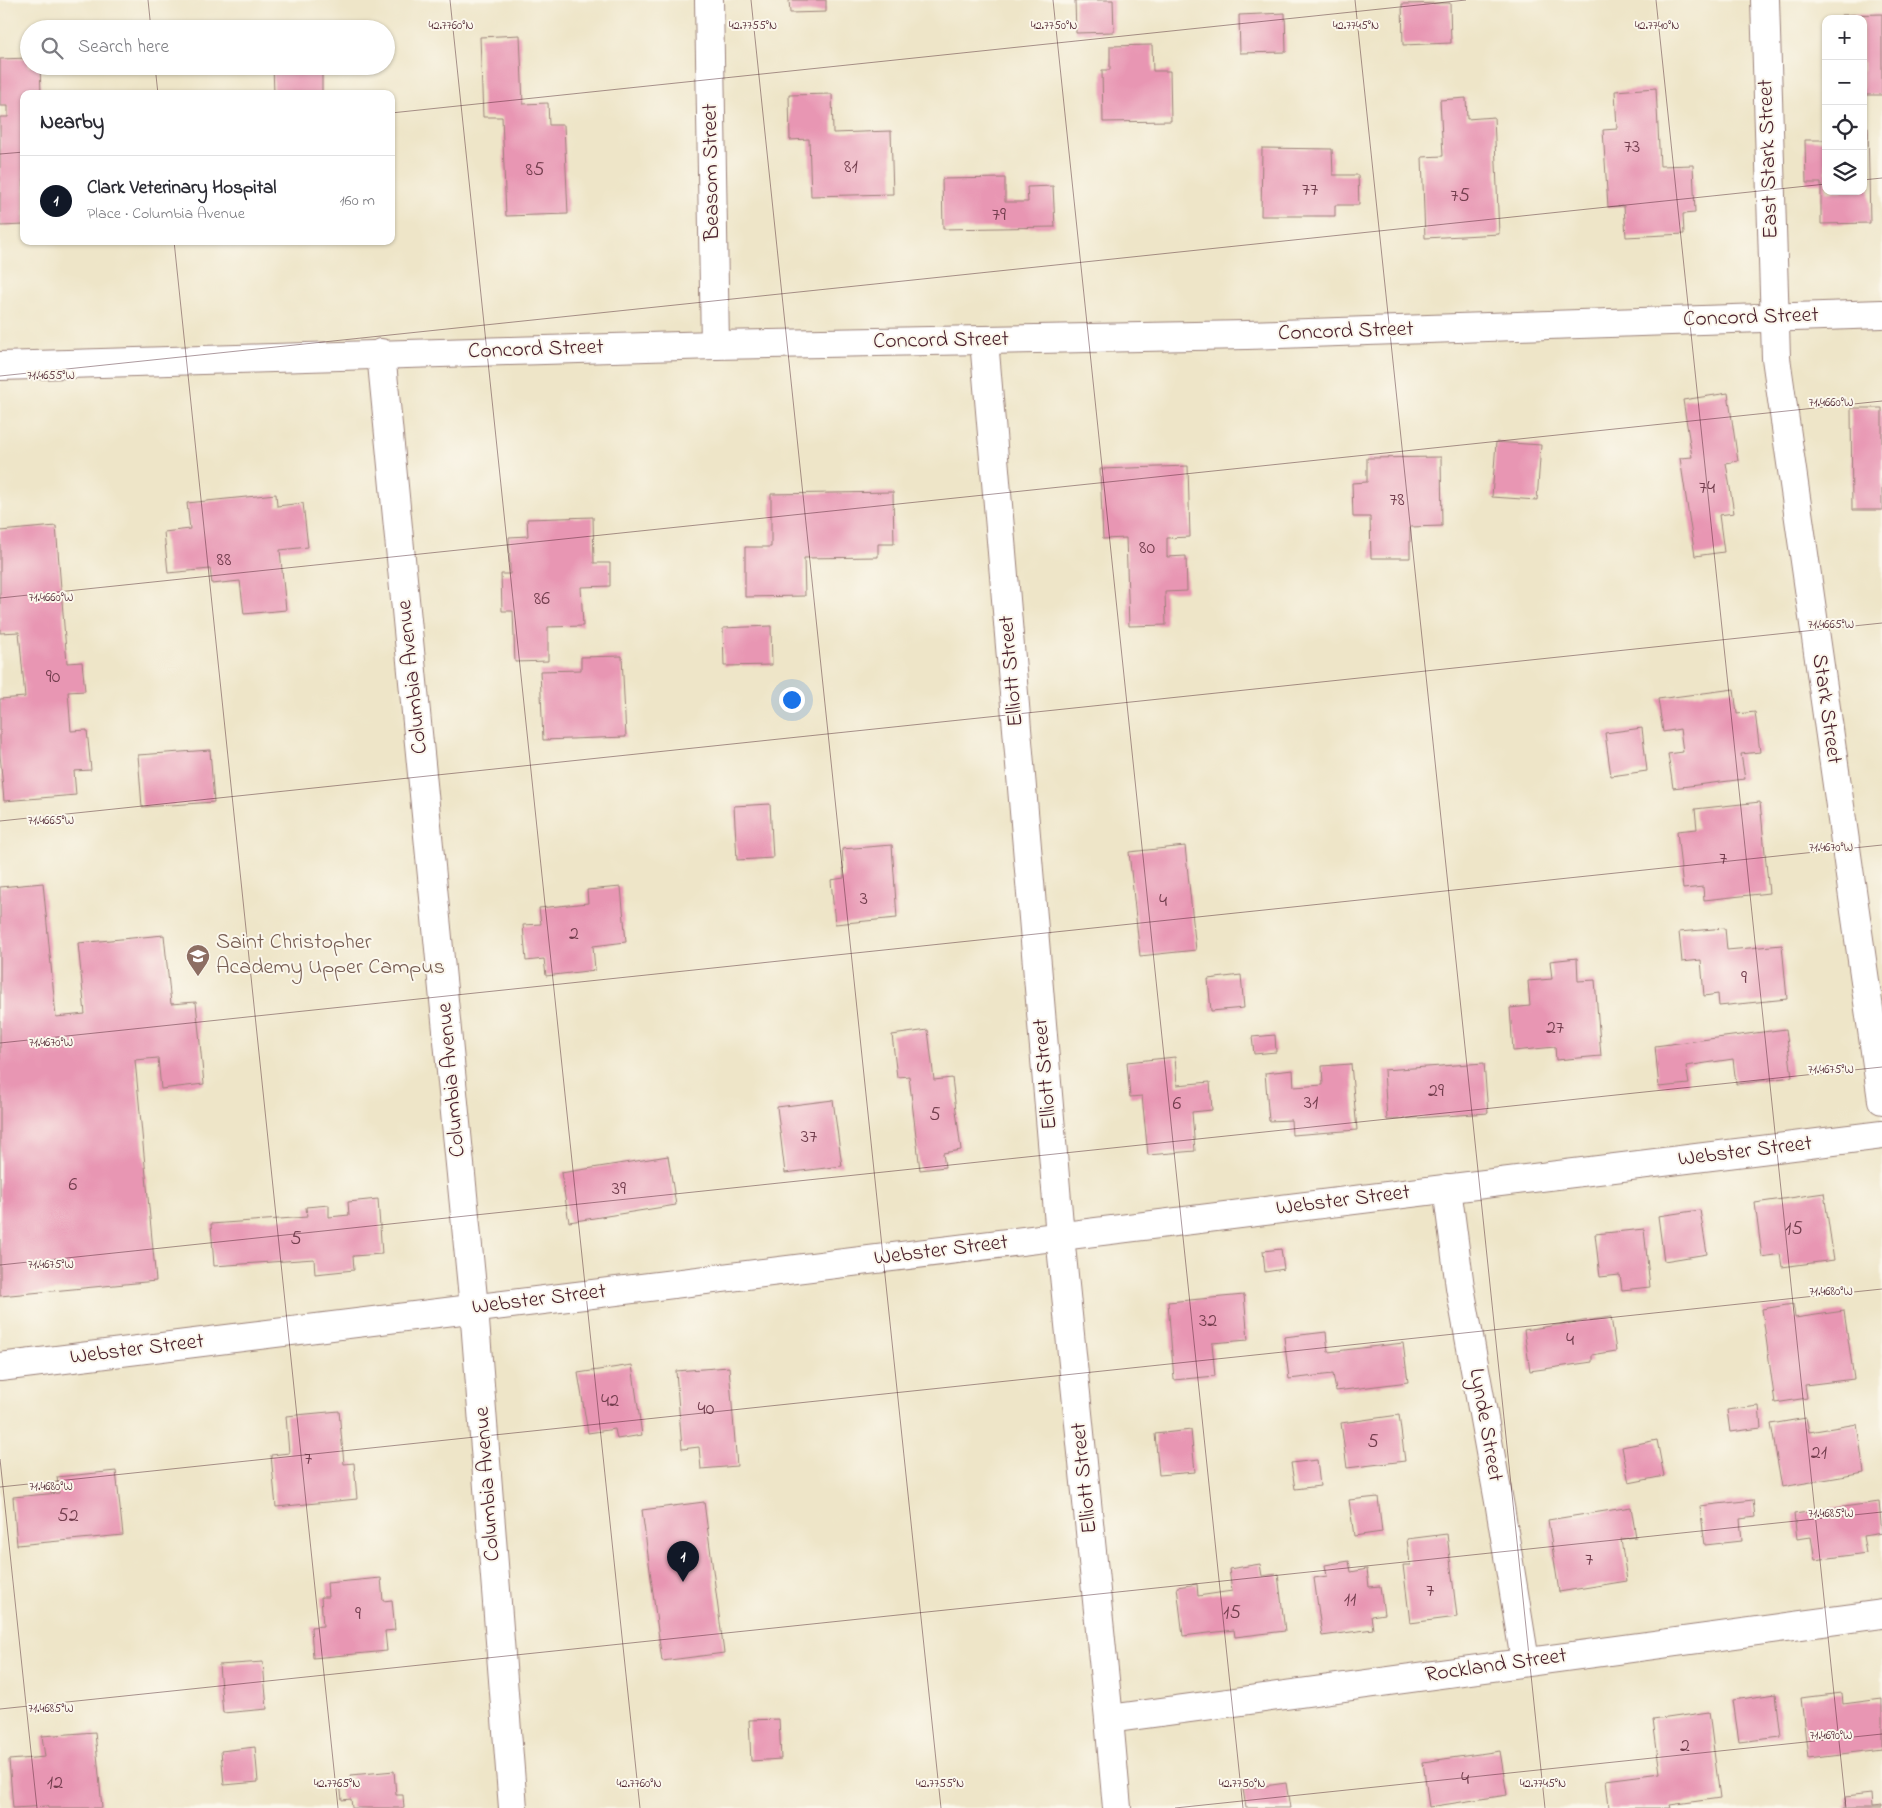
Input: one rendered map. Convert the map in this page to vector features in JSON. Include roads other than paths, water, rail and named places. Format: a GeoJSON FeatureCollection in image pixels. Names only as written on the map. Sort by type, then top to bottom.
{"type":"FeatureCollection","features":[{"type":"Feature","properties":{"kind":"street","name":"Beasom Street"},"geometry":{"type":"LineString","coordinates":[[709,0],[715,345]]}},
{"type":"Feature","properties":{"kind":"street","name":"East Stark Street"},"geometry":{"type":"LineString","coordinates":[[1765,0],[1774,317]]}},
{"type":"Feature","properties":{"kind":"street","name":"Concord Street"},"geometry":{"type":"LineString","coordinates":[[0,366],[715,345],[1248,335],[1882,314]]}},
{"type":"Feature","properties":{"kind":"street","name":"Stark Street"},"geometry":{"type":"LineString","coordinates":[[1774,317],[1776,358],[1882,1100]]}},
{"type":"Feature","properties":{"kind":"street","name":"Elliott Street"},"geometry":{"type":"LineString","coordinates":[[984,340],[1060,1236],[1110,1719],[1117,1808]]}},
{"type":"Feature","properties":{"kind":"street","name":"Columbia Avenue"},"geometry":{"type":"LineString","coordinates":[[381,354],[474,1308],[513,1808]]}},
{"type":"Feature","properties":{"kind":"street","name":"Webster Street"},"geometry":{"type":"LineString","coordinates":[[0,1367],[1882,1135]]}},
{"type":"Feature","properties":{"kind":"street","name":"Lynde Street"},"geometry":{"type":"LineString","coordinates":[[1447,1188],[1460,1287],[1500,1507],[1525,1662]]}},
{"type":"Feature","properties":{"kind":"street","name":"Rockland Street"},"geometry":{"type":"LineString","coordinates":[[1110,1719],[1882,1614]]}},
{"type":"Feature","properties":{"kind":"place","name":"Saint Christopher Academy Upper Campus"},"geometry":{"type":"Point","coordinates":[198,977]}},
{"type":"Feature","properties":{"kind":"place","name":"Clark Veterinary Hospital"},"geometry":{"type":"Point","coordinates":[683,1582]}}]}
